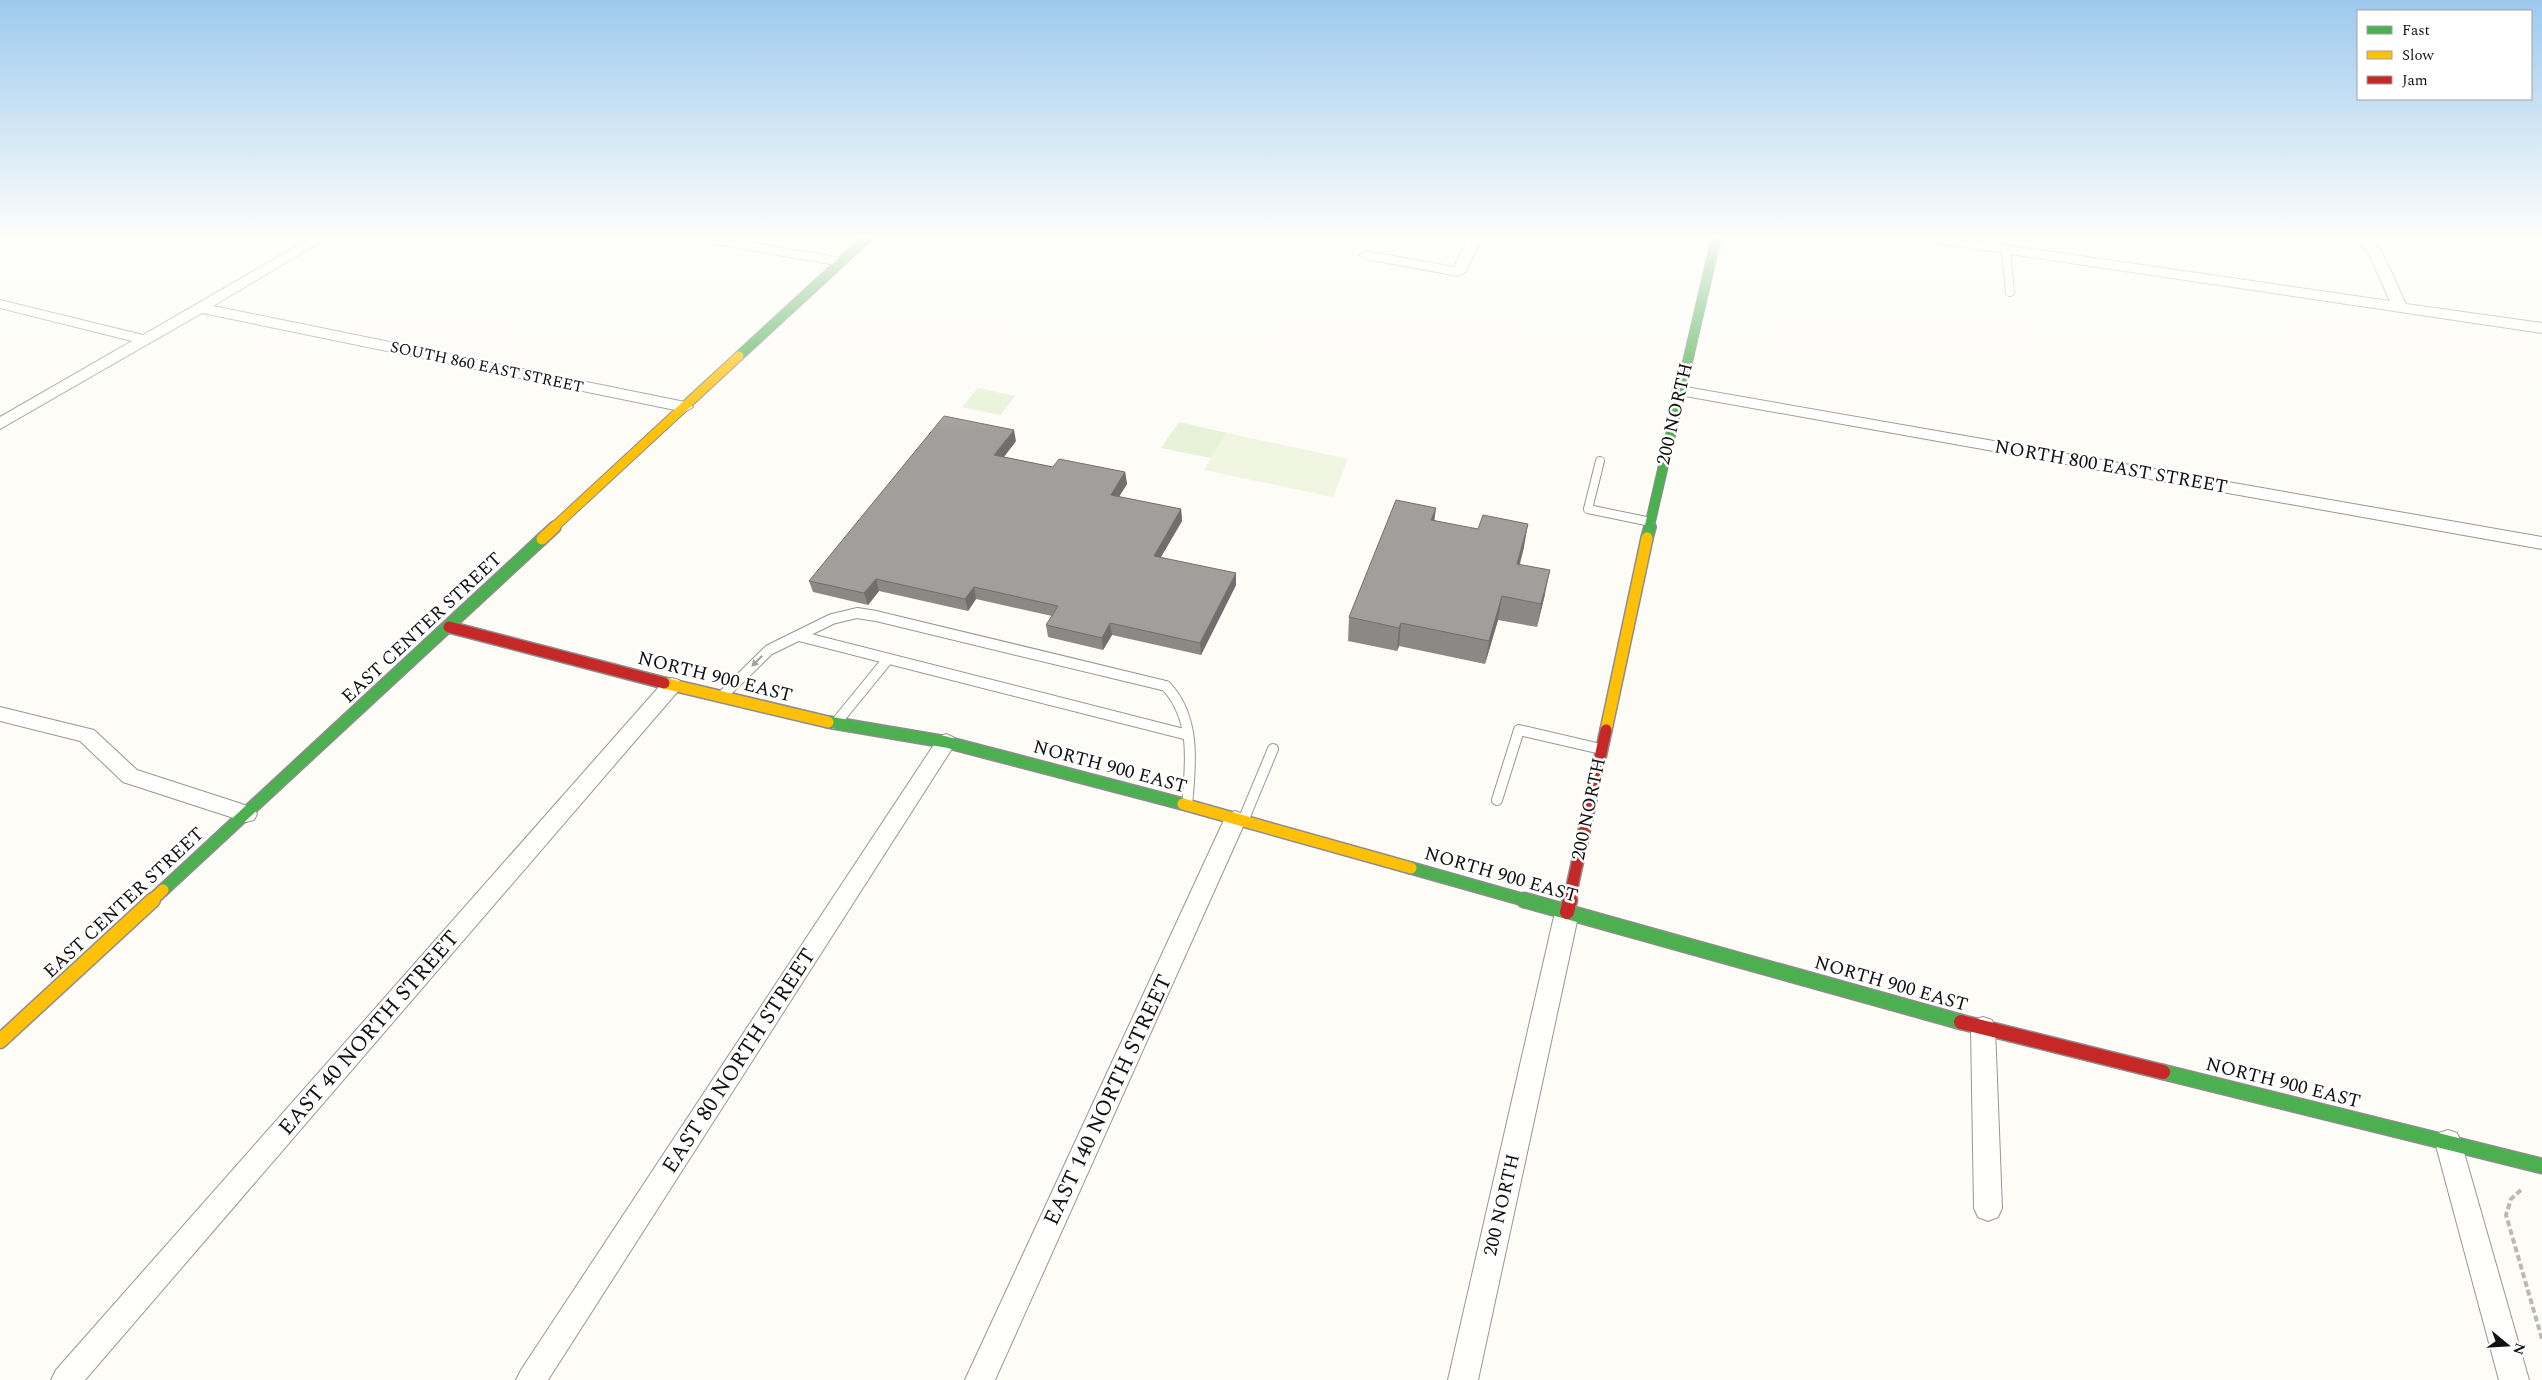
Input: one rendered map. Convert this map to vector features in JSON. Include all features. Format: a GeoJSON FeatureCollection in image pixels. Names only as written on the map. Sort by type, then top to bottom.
{"type":"FeatureCollection","features":[{"type":"Feature","properties":{"kind":"street"},"geometry":{"type":"LineString","coordinates":[[0,424],[209,303]]}},
{"type":"Feature","properties":{"kind":"street","name":"EAST CENTER STREET"},"geometry":{"type":"LineString","coordinates":[[0,1042],[796,303]]}},
{"type":"Feature","properties":{"kind":"street","name":"200 NORTH"},"geometry":{"type":"LineString","coordinates":[[1463,1380],[1701,303]]}},
{"type":"Feature","properties":{"kind":"street"},"geometry":{"type":"LineString","coordinates":[[2369,303],[2542,328]]}},
{"type":"Feature","properties":{"kind":"street"},"geometry":{"type":"LineString","coordinates":[[2398,303],[2400,308]]}},
{"type":"Feature","properties":{"kind":"street"},"geometry":{"type":"LineString","coordinates":[[0,304],[146,340]]}},
{"type":"Feature","properties":{"kind":"street","name":"SOUTH 860 EAST STREET"},"geometry":{"type":"LineString","coordinates":[[201,308],[685,407]]}},
{"type":"Feature","properties":{"kind":"street","name":"NORTH 800 EAST STREET"},"geometry":{"type":"LineString","coordinates":[[1680,391],[2542,543]]}},
{"type":"Feature","properties":{"kind":"street","name":"NORTH 900 EAST"},"geometry":{"type":"LineString","coordinates":[[448,626],[672,685],[836,724],[946,742],[1187,805],[1983,1028],[2542,1166]]}},
{"type":"Feature","properties":{"kind":"street","name":"EAST 40 NORTH STREET"},"geometry":{"type":"LineString","coordinates":[[66,1380],[672,685]]}},
{"type":"Feature","properties":{"kind":"street"},"geometry":{"type":"LineString","coordinates":[[0,714],[87,735],[130,776],[246,814]]}},
{"type":"Feature","properties":{"kind":"street","name":"EAST 80 NORTH STREET"},"geometry":{"type":"LineString","coordinates":[[531,1380],[946,742]]}},
{"type":"Feature","properties":{"kind":"street","name":"EAST 140 NORTH STREET"},"geometry":{"type":"LineString","coordinates":[[980,1380],[1239,820]]}},
{"type":"Feature","properties":{"kind":"street"},"geometry":{"type":"LineString","coordinates":[[1983,1028],[1988,1208]]}},
{"type":"Feature","properties":{"kind":"street"},"geometry":{"type":"LineString","coordinates":[[2448,1142],[2514,1380]]}},
{"type":"Feature","properties":{"kind":"lane"},"geometry":{"type":"LineString","coordinates":[[1600,461],[1588,510],[1651,522]]}},
{"type":"Feature","properties":{"kind":"lane"},"geometry":{"type":"LineString","coordinates":[[721,697],[769,650],[832,619],[857,613],[866,614],[1156,682],[1175,693],[1182,704],[1188,736],[1190,768],[1187,805]]}},
{"type":"Feature","properties":{"kind":"lane"},"geometry":{"type":"LineString","coordinates":[[799,636],[1188,736]]}},
{"type":"Feature","properties":{"kind":"lane"},"geometry":{"type":"LineString","coordinates":[[836,724],[888,659]]}},
{"type":"Feature","properties":{"kind":"lane"},"geometry":{"type":"LineString","coordinates":[[1497,800],[1519,730],[1602,749]]}},
{"type":"Feature","properties":{"kind":"lane"},"geometry":{"type":"LineString","coordinates":[[1239,820],[1274,749]]}},
{"type":"Feature","properties":{"kind":"path"},"geometry":{"type":"LineString","coordinates":[[2528,1191],[2521,1190],[2511,1199],[2506,1215],[2542,1339]]}},
{"type":"Feature","properties":{"kind":"green space"},"geometry":{"type":"Polygon","coordinates":[[[978,388],[1015,396],[1001,415],[962,407],[978,388]]]}},
{"type":"Feature","properties":{"kind":"green space"},"geometry":{"type":"Polygon","coordinates":[[[1179,422],[1227,433],[1211,458],[1161,448],[1179,422]]]}},
{"type":"Feature","properties":{"kind":"green space"},"geometry":{"type":"Polygon","coordinates":[[[1227,433],[1348,459],[1333,497],[1204,470],[1227,433]]]}},
{"type":"Feature","properties":{"kind":"building"},"geometry":{"type":"Polygon","coordinates":[[[944,416],[1014,430],[994,455],[1053,467],[1059,459],[1125,472],[1111,495],[1181,509],[1154,556],[1236,573],[1200,643],[1110,623],[1102,638],[1046,625],[1058,606],[974,587],[965,599],[876,579],[864,593],[809,581],[944,416]]]}},
{"type":"Feature","properties":{"kind":"building"},"geometry":{"type":"Polygon","coordinates":[[[1396,500],[1436,508],[1431,520],[1478,529],[1483,515],[1528,524],[1517,564],[1550,570],[1541,604],[1502,596],[1489,641],[1401,623],[1399,628],[1349,617],[1396,500]]]}},
{"type":"Feature","properties":{"kind":"traffic: fast"},"geometry":{"type":"LineString","coordinates":[[739,356],[796,303]]}},
{"type":"Feature","properties":{"kind":"traffic: fast"},"geometry":{"type":"LineString","coordinates":[[1647,538],[1701,303]]}},
{"type":"Feature","properties":{"kind":"traffic: fast"},"geometry":{"type":"LineString","coordinates":[[163,890],[542,539]]}},
{"type":"Feature","properties":{"kind":"traffic: fast"},"geometry":{"type":"LineString","coordinates":[[828,722],[946,742],[1183,804]]}},
{"type":"Feature","properties":{"kind":"traffic: fast"},"geometry":{"type":"LineString","coordinates":[[1411,868],[1961,1022]]}},
{"type":"Feature","properties":{"kind":"traffic: fast"},"geometry":{"type":"LineString","coordinates":[[2163,1072],[2542,1166]]}},
{"type":"Feature","properties":{"kind":"traffic: slow"},"geometry":{"type":"LineString","coordinates":[[542,539],[739,356]]}},
{"type":"Feature","properties":{"kind":"traffic: slow"},"geometry":{"type":"LineString","coordinates":[[1606,730],[1647,538]]}},
{"type":"Feature","properties":{"kind":"traffic: slow"},"geometry":{"type":"LineString","coordinates":[[664,683],[828,722]]}},
{"type":"Feature","properties":{"kind":"traffic: slow"},"geometry":{"type":"LineString","coordinates":[[1183,804],[1411,868]]}},
{"type":"Feature","properties":{"kind":"traffic: slow"},"geometry":{"type":"LineString","coordinates":[[0,1041],[163,890]]}},
{"type":"Feature","properties":{"kind":"traffic: jam"},"geometry":{"type":"LineString","coordinates":[[449,627],[664,683]]}},
{"type":"Feature","properties":{"kind":"traffic: jam"},"geometry":{"type":"LineString","coordinates":[[1567,912],[1606,730]]}},
{"type":"Feature","properties":{"kind":"traffic: jam"},"geometry":{"type":"LineString","coordinates":[[1961,1022],[2163,1072]]}}]}
